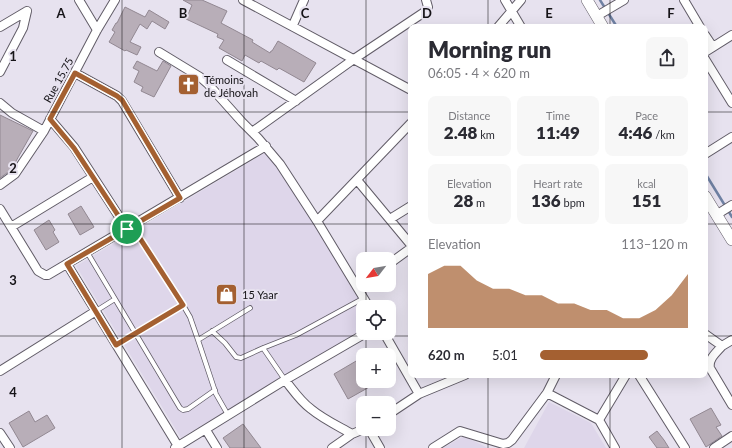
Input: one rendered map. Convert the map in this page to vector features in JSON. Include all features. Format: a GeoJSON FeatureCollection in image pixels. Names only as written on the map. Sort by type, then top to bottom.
{"type":"FeatureCollection","features":[{"type":"Feature","properties":{"kind":"street"},"geometry":{"type":"LineString","coordinates":[[79,0],[97,30]]}},
{"type":"Feature","properties":{"kind":"street","name":"Rue 15.75"},"geometry":{"type":"LineString","coordinates":[[0,185],[15,174],[44,131],[114,0]]}},
{"type":"Feature","properties":{"kind":"street"},"geometry":{"type":"LineString","coordinates":[[243,0],[408,88]]}},
{"type":"Feature","properties":{"kind":"street"},"geometry":{"type":"LineString","coordinates":[[293,26],[304,0]]}},
{"type":"Feature","properties":{"kind":"street"},"geometry":{"type":"LineString","coordinates":[[252,132],[354,59],[426,11],[428,7],[426,0]]}},
{"type":"Feature","properties":{"kind":"street"},"geometry":{"type":"LineString","coordinates":[[505,0],[519,24]]}},
{"type":"Feature","properties":{"kind":"street"},"geometry":{"type":"LineString","coordinates":[[501,24],[521,0]]}},
{"type":"Feature","properties":{"kind":"street"},"geometry":{"type":"LineString","coordinates":[[587,0],[603,12]]}},
{"type":"Feature","properties":{"kind":"street"},"geometry":{"type":"LineString","coordinates":[[603,12],[624,0]]}},
{"type":"Feature","properties":{"kind":"street"},"geometry":{"type":"LineString","coordinates":[[684,0],[698,24]]}},
{"type":"Feature","properties":{"kind":"street"},"geometry":{"type":"LineString","coordinates":[[0,27],[27,11],[23,28],[0,72]]}},
{"type":"Feature","properties":{"kind":"street"},"geometry":{"type":"LineString","coordinates":[[603,12],[603,24]]}},
{"type":"Feature","properties":{"kind":"street"},"geometry":{"type":"LineString","coordinates":[[708,50],[732,35]]}},
{"type":"Feature","properties":{"kind":"street"},"geometry":{"type":"LineString","coordinates":[[708,40],[712,47]]}},
{"type":"Feature","properties":{"kind":"street"},"geometry":{"type":"LineString","coordinates":[[159,52],[200,77],[266,146],[291,178],[317,220],[356,277]]}},
{"type":"Feature","properties":{"kind":"street"},"geometry":{"type":"LineString","coordinates":[[227,60],[296,101]]}},
{"type":"Feature","properties":{"kind":"street"},"geometry":{"type":"LineString","coordinates":[[708,64],[732,103]]}},
{"type":"Feature","properties":{"kind":"street"},"geometry":{"type":"LineString","coordinates":[[75,73],[122,100],[180,198]]}},
{"type":"Feature","properties":{"kind":"street"},"geometry":{"type":"LineString","coordinates":[[0,104],[12,113],[44,131]]}},
{"type":"Feature","properties":{"kind":"street"},"geometry":{"type":"LineString","coordinates":[[50,119],[74,148],[93,177],[130,227]]}},
{"type":"Feature","properties":{"kind":"street"},"geometry":{"type":"LineString","coordinates":[[317,220],[408,126]]}},
{"type":"Feature","properties":{"kind":"street"},"geometry":{"type":"LineString","coordinates":[[708,152],[732,137]]}},
{"type":"Feature","properties":{"kind":"street"},"geometry":{"type":"LineString","coordinates":[[0,209],[38,271],[42,274],[48,275],[266,146]]}},
{"type":"Feature","properties":{"kind":"street"},"geometry":{"type":"LineString","coordinates":[[11,227],[93,177]]}},
{"type":"Feature","properties":{"kind":"street"},"geometry":{"type":"LineString","coordinates":[[357,180],[408,240]]}},
{"type":"Feature","properties":{"kind":"street"},"geometry":{"type":"LineString","coordinates":[[708,198],[725,209],[732,240]]}},
{"type":"Feature","properties":{"kind":"street"},"geometry":{"type":"LineString","coordinates":[[390,219],[408,208]]}},
{"type":"Feature","properties":{"kind":"street"},"geometry":{"type":"LineString","coordinates":[[396,259],[408,250]]}},
{"type":"Feature","properties":{"kind":"street"},"geometry":{"type":"LineString","coordinates":[[67,264],[177,447],[285,380],[356,339]]}},
{"type":"Feature","properties":{"kind":"street"},"geometry":{"type":"LineString","coordinates":[[362,292],[364,298]]}},
{"type":"Feature","properties":{"kind":"street"},"geometry":{"type":"LineString","coordinates":[[0,370],[96,311]]}},
{"type":"Feature","properties":{"kind":"street"},"geometry":{"type":"LineString","coordinates":[[708,336],[722,346]]}},
{"type":"Feature","properties":{"kind":"street"},"geometry":{"type":"LineString","coordinates":[[388,340],[408,375]]}},
{"type":"Feature","properties":{"kind":"street"},"geometry":{"type":"LineString","coordinates":[[732,340],[722,346],[710,360],[709,365],[732,405]]}},
{"type":"Feature","properties":{"kind":"street"},"geometry":{"type":"LineString","coordinates":[[410,378],[419,394]]}},
{"type":"Feature","properties":{"kind":"street"},"geometry":{"type":"LineString","coordinates":[[396,409],[419,394],[458,378]]}},
{"type":"Feature","properties":{"kind":"street"},"geometry":{"type":"LineString","coordinates":[[433,448],[460,431],[503,444],[508,443],[512,440],[547,393],[554,378]]}},
{"type":"Feature","properties":{"kind":"street"},"geometry":{"type":"LineString","coordinates":[[599,420],[624,378]]}},
{"type":"Feature","properties":{"kind":"street"},"geometry":{"type":"LineString","coordinates":[[641,378],[685,448]]}},
{"type":"Feature","properties":{"kind":"street"},"geometry":{"type":"LineString","coordinates":[[285,380],[310,408],[352,434]]}},
{"type":"Feature","properties":{"kind":"street"},"geometry":{"type":"LineString","coordinates":[[547,393],[599,420],[615,448]]}},
{"type":"Feature","properties":{"kind":"street"},"geometry":{"type":"LineString","coordinates":[[206,430],[217,448]]}},
{"type":"Feature","properties":{"kind":"street"},"geometry":{"type":"LineString","coordinates":[[332,448],[356,432]]}},
{"type":"Feature","properties":{"kind":"street"},"geometry":{"type":"LineString","coordinates":[[0,433],[10,448]]}},
{"type":"Feature","properties":{"kind":"street"},"geometry":{"type":"LineString","coordinates":[[373,436],[380,448]]}},
{"type":"Feature","properties":{"kind":"street"},"geometry":{"type":"LineString","coordinates":[[714,448],[732,436]]}},
{"type":"Feature","properties":{"kind":"lane"},"geometry":{"type":"LineString","coordinates":[[130,227],[190,317],[215,390],[229,415]]}},
{"type":"Feature","properties":{"kind":"lane"},"geometry":{"type":"LineString","coordinates":[[87,252],[180,408],[183,410],[188,409],[215,390]]}},
{"type":"Feature","properties":{"kind":"lane"},"geometry":{"type":"LineString","coordinates":[[212,331],[238,358],[296,335],[364,298]]}},
{"type":"Feature","properties":{"kind":"lane"},"geometry":{"type":"LineString","coordinates":[[96,311],[115,299]]}},
{"type":"Feature","properties":{"kind":"lane"},"geometry":{"type":"LineString","coordinates":[[116,345],[183,305]]}},
{"type":"Feature","properties":{"kind":"lane"},"geometry":{"type":"LineString","coordinates":[[198,340],[250,308]]}},
{"type":"Feature","properties":{"kind":"lane"},"geometry":{"type":"LineString","coordinates":[[262,348],[285,380]]}},
{"type":"Feature","properties":{"kind":"shaded area"},"geometry":{"type":"Polygon","coordinates":[[[268,151],[318,223],[359,300],[356,300],[356,333],[181,438],[76,266],[268,151]]]}},
{"type":"Feature","properties":{"kind":"shaded area"},"geometry":{"type":"Polygon","coordinates":[[[549,402],[591,423],[606,448],[524,448],[549,402]]]}},
{"type":"Feature","properties":{"kind":"shaded area"},"geometry":{"type":"Polygon","coordinates":[[[464,436],[488,448],[443,448],[464,436]]]}},
{"type":"Feature","properties":{"kind":"building"},"geometry":{"type":"Polygon","coordinates":[[[183,0],[202,0],[227,11],[221,23],[253,40],[252,42],[270,53],[278,41],[316,63],[304,82],[279,68],[277,70],[261,61],[259,63],[245,55],[242,61],[219,48],[224,40],[217,37],[218,34],[186,19],[192,5],[183,0]]]}},
{"type":"Feature","properties":{"kind":"building"},"geometry":{"type":"Polygon","coordinates":[[[125,7],[145,17],[149,10],[169,22],[165,29],[152,21],[147,29],[140,24],[130,42],[141,47],[137,55],[126,50],[125,51],[109,42],[115,32],[112,30],[125,7]]]}},
{"type":"Feature","properties":{"kind":"building"},"geometry":{"type":"Polygon","coordinates":[[[137,61],[157,71],[163,61],[171,66],[154,97],[141,91],[143,87],[134,82],[139,71],[133,68],[137,61]]]}},
{"type":"Feature","properties":{"kind":"building","name":"Témoins de Jéhovah"},"geometry":{"type":"Polygon","coordinates":[[[187,79],[194,83],[188,91],[182,88],[187,79]]]}},
{"type":"Feature","properties":{"kind":"building"},"geometry":{"type":"Polygon","coordinates":[[[0,115],[33,131],[11,170],[0,178],[0,115]]]}},
{"type":"Feature","properties":{"kind":"building"},"geometry":{"type":"Polygon","coordinates":[[[81,206],[94,227],[80,235],[68,214],[81,206]]]}},
{"type":"Feature","properties":{"kind":"building"},"geometry":{"type":"Polygon","coordinates":[[[49,220],[55,230],[53,232],[59,242],[46,250],[34,230],[49,220]]]}},
{"type":"Feature","properties":{"kind":"building"},"geometry":{"type":"Polygon","coordinates":[[[356,361],[356,388],[368,388],[348,399],[334,374],[356,361]]]}},
{"type":"Feature","properties":{"kind":"building"},"geometry":{"type":"Polygon","coordinates":[[[711,408],[721,425],[716,427],[722,436],[706,447],[690,419],[711,408]]]}},
{"type":"Feature","properties":{"kind":"building"},"geometry":{"type":"Polygon","coordinates":[[[29,411],[35,422],[47,415],[55,428],[23,447],[9,423],[29,411]]]}},
{"type":"Feature","properties":{"kind":"building"},"geometry":{"type":"Polygon","coordinates":[[[243,424],[261,448],[230,448],[223,438],[243,424]]]}},
{"type":"Feature","properties":{"kind":"building"},"geometry":{"type":"Polygon","coordinates":[[[657,431],[669,448],[657,448],[649,437],[657,431]]]}},
{"type":"Feature","properties":{"kind":"waterway"},"geometry":{"type":"LineString","coordinates":[[600,0],[615,24]]}},
{"type":"Feature","properties":{"kind":"waterway"},"geometry":{"type":"LineString","coordinates":[[708,178],[732,217]]}},
{"type":"Feature","properties":{"kind":"place","name":"Témoins de Jéhovah"},"geometry":{"type":"Point","coordinates":[188,85]}},
{"type":"Feature","properties":{"kind":"place","name":"15 Yaar"},"geometry":{"type":"Point","coordinates":[226,294]}},
{"type":"Feature","properties":{"kind":"route"},"geometry":{"type":"LineString","coordinates":[[75,73],[122,100],[180,198],[132,226],[183,305],[116,345],[67,264],[127,229],[74,148],[50,119],[75,73]]}}]}
